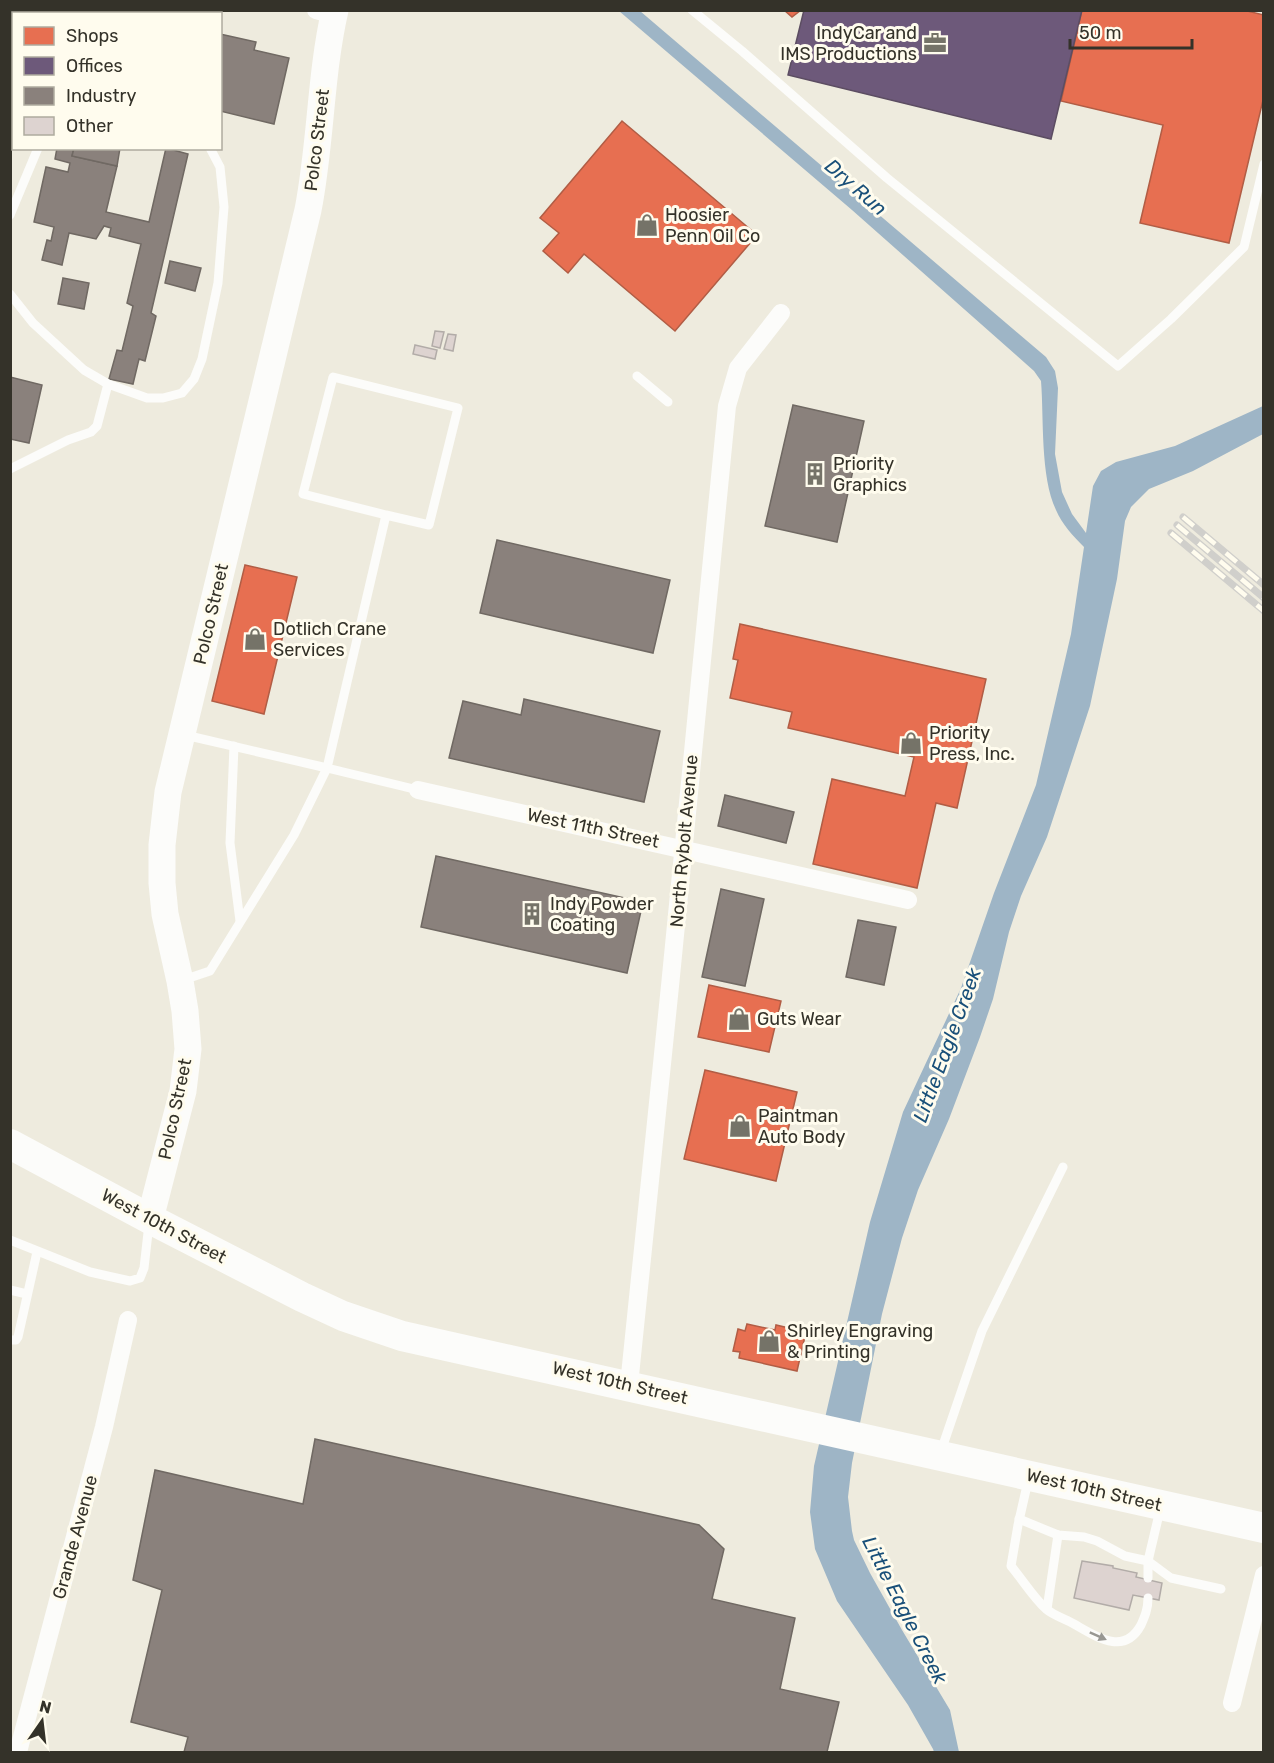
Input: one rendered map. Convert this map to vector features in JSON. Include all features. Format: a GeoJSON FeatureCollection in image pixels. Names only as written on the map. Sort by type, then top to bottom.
{"type":"FeatureCollection","features":[{"type":"Feature","properties":{"kind":"main road","name":"West 10th Street"},"geometry":{"type":"LineString","coordinates":[[10,1144],[268,1281],[343,1316],[402,1336],[1263,1528]]}},
{"type":"Feature","properties":{"kind":"street","name":"Polco Street"},"geometry":{"type":"LineString","coordinates":[[150,1219],[183,1091],[186,1064],[186,1022],[180,981],[165,914],[162,883],[162,845],[168,792],[308,210],[317,156],[329,12]]}},
{"type":"Feature","properties":{"kind":"street","name":"North Rybolt Avenue"},"geometry":{"type":"LineString","coordinates":[[629,1385],[727,406],[738,368],[781,313]]}},
{"type":"Feature","properties":{"kind":"street","name":"West 11th Street"},"geometry":{"type":"LineString","coordinates":[[418,790],[908,900]]}},
{"type":"Feature","properties":{"kind":"street","name":"Grande Avenue"},"geometry":{"type":"LineString","coordinates":[[18,1752],[104,1427],[128,1320]]}},
{"type":"Feature","properties":{"kind":"street"},"geometry":{"type":"LineString","coordinates":[[1232,1703],[1263,1575]]}},
{"type":"Feature","properties":{"kind":"lane"},"geometry":{"type":"LineString","coordinates":[[692,10],[887,178],[1118,366],[1171,319],[1244,247],[1263,164]]}},
{"type":"Feature","properties":{"kind":"lane"},"geometry":{"type":"LineString","coordinates":[[10,215],[37,150]]}},
{"type":"Feature","properties":{"kind":"lane"},"geometry":{"type":"LineString","coordinates":[[10,294],[41,331],[84,370],[108,384],[147,398],[162,398],[182,393],[194,379],[202,358],[218,283],[224,207],[220,167],[211,150]]}},
{"type":"Feature","properties":{"kind":"lane"},"geometry":{"type":"LineString","coordinates":[[637,376],[668,402]]}},
{"type":"Feature","properties":{"kind":"lane"},"geometry":{"type":"LineString","coordinates":[[333,377],[458,408],[429,525],[386,515],[303,494],[333,377]]}},
{"type":"Feature","properties":{"kind":"lane"},"geometry":{"type":"LineString","coordinates":[[10,469],[68,440],[91,432],[97,426],[108,384]]}},
{"type":"Feature","properties":{"kind":"lane"},"geometry":{"type":"LineString","coordinates":[[180,981],[210,971],[294,835],[327,768],[386,515]]}},
{"type":"Feature","properties":{"kind":"lane"},"geometry":{"type":"LineString","coordinates":[[182,734],[418,790]]}},
{"type":"Feature","properties":{"kind":"lane"},"geometry":{"type":"LineString","coordinates":[[234,746],[230,843],[240,921]]}},
{"type":"Feature","properties":{"kind":"lane"},"geometry":{"type":"LineString","coordinates":[[926,1452],[982,1331],[1063,1167]]}},
{"type":"Feature","properties":{"kind":"lane"},"geometry":{"type":"LineString","coordinates":[[10,1240],[90,1272],[130,1281],[140,1278],[144,1268],[150,1219]]}},
{"type":"Feature","properties":{"kind":"lane"},"geometry":{"type":"LineString","coordinates":[[10,1340],[16,1340],[18,1337],[37,1252]]}},
{"type":"Feature","properties":{"kind":"lane"},"geometry":{"type":"LineString","coordinates":[[10,1290],[27,1294]]}},
{"type":"Feature","properties":{"kind":"lane"},"geometry":{"type":"LineString","coordinates":[[1029,1476],[1011,1566],[1047,1609],[1097,1637],[1107,1641],[1123,1642],[1131,1639],[1139,1629],[1146,1615],[1148,1598]]}},
{"type":"Feature","properties":{"kind":"lane"},"geometry":{"type":"LineString","coordinates":[[1148,1578],[1148,1561],[1161,1505]]}},
{"type":"Feature","properties":{"kind":"lane"},"geometry":{"type":"LineString","coordinates":[[1019,1519],[1058,1535],[1084,1537],[1106,1544],[1125,1556],[1148,1561],[1172,1578],[1221,1589]]}},
{"type":"Feature","properties":{"kind":"lane"},"geometry":{"type":"LineString","coordinates":[[1047,1609],[1058,1535]]}},
{"type":"Feature","properties":{"kind":"water","name":"Little Eagle Creek"},"geometry":{"type":"Polygon","coordinates":[[[619,11],[640,11],[1046,357],[1055,371],[1058,388],[1055,454],[1062,492],[1072,514],[1086,533],[1093,486],[1101,471],[1116,462],[1175,446],[1263,406],[1263,434],[1193,471],[1149,489],[1131,507],[1125,521],[1117,579],[1090,706],[1047,837],[1021,896],[1009,932],[993,999],[980,1037],[949,1119],[918,1190],[902,1238],[882,1314],[852,1463],[848,1497],[852,1531],[870,1573],[950,1710],[959,1752],[934,1752],[908,1705],[837,1601],[815,1549],[810,1512],[814,1466],[870,1222],[903,1112],[961,988],[994,893],[1036,785],[1071,634],[1084,547],[1061,520],[1051,496],[1045,464],[1041,381],[1034,371],[852,210],[619,11]]]}},
{"type":"Feature","properties":{"kind":"building: Shops"},"geometry":{"type":"Polygon","coordinates":[[[784,10],[801,10],[792,17],[784,10]]]}},
{"type":"Feature","properties":{"kind":"building: Shops"},"geometry":{"type":"Polygon","coordinates":[[[1082,10],[1243,10],[1264,15],[1264,96],[1229,243],[1140,223],[1163,125],[1061,101],[1082,10]]]}},
{"type":"Feature","properties":{"kind":"building: Shops","name":"Hoosier Penn Oil Co"},"geometry":{"type":"Polygon","coordinates":[[[622,121],[757,235],[675,331],[584,254],[568,273],[543,251],[559,233],[540,218],[622,121]]]}},
{"type":"Feature","properties":{"kind":"building: Shops","name":"Dotlich Crane Services"},"geometry":{"type":"Polygon","coordinates":[[[245,565],[297,577],[264,714],[212,701],[245,565]]]}},
{"type":"Feature","properties":{"kind":"building: Shops","name":"Priority Press, Inc."},"geometry":{"type":"Polygon","coordinates":[[[740,624],[986,679],[957,808],[936,803],[917,888],[813,864],[832,779],[905,796],[914,757],[788,728],[792,712],[730,698],[738,660],[733,659],[740,624]]]}},
{"type":"Feature","properties":{"kind":"building: Shops","name":"Guts Wear"},"geometry":{"type":"Polygon","coordinates":[[[709,985],[781,1001],[769,1052],[698,1037],[709,985]]]}},
{"type":"Feature","properties":{"kind":"building: Shops","name":"Paintman Auto Body"},"geometry":{"type":"Polygon","coordinates":[[[705,1070],[797,1092],[776,1181],[684,1159],[705,1070]]]}},
{"type":"Feature","properties":{"kind":"building: Shops","name":"Shirley Engraving & Printing"},"geometry":{"type":"Polygon","coordinates":[[[747,1324],[775,1330],[776,1325],[806,1332],[797,1371],[739,1358],[740,1352],[733,1351],[738,1329],[745,1331],[747,1324]]]}},
{"type":"Feature","properties":{"kind":"building: Offices","name":"IndyCar and IMS Productions"},"geometry":{"type":"Polygon","coordinates":[[[804,10],[1082,10],[1051,139],[788,75],[804,10]]]}},
{"type":"Feature","properties":{"kind":"building: Industry"},"geometry":{"type":"Polygon","coordinates":[[[222,34],[256,42],[254,50],[289,58],[274,124],[222,111],[222,34]]]}},
{"type":"Feature","properties":{"kind":"building: Industry"},"geometry":{"type":"Polygon","coordinates":[[[57,150],[74,150],[72,156],[117,166],[106,212],[149,222],[166,150],[188,154],[151,313],[156,316],[145,361],[139,359],[133,384],[109,379],[117,350],[122,351],[133,306],[127,303],[141,244],[109,236],[111,228],[104,226],[96,239],[69,233],[62,265],[42,260],[47,240],[51,241],[54,227],[34,222],[46,167],[68,172],[70,163],[55,159],[57,150]]]}},
{"type":"Feature","properties":{"kind":"building: Industry"},"geometry":{"type":"Polygon","coordinates":[[[74,150],[120,150],[117,166],[72,156],[74,150]]]}},
{"type":"Feature","properties":{"kind":"building: Industry"},"geometry":{"type":"Polygon","coordinates":[[[170,261],[201,268],[195,291],[165,283],[170,261]]]}},
{"type":"Feature","properties":{"kind":"building: Industry"},"geometry":{"type":"Polygon","coordinates":[[[63,278],[89,283],[84,309],[58,304],[63,278]]]}},
{"type":"Feature","properties":{"kind":"building: Industry"},"geometry":{"type":"Polygon","coordinates":[[[10,377],[42,385],[29,443],[10,439],[10,377]]]}},
{"type":"Feature","properties":{"kind":"building: Industry","name":"Priority Graphics"},"geometry":{"type":"Polygon","coordinates":[[[793,405],[864,421],[837,542],[765,526],[793,405]]]}},
{"type":"Feature","properties":{"kind":"building: Industry"},"geometry":{"type":"Polygon","coordinates":[[[497,540],[670,580],[653,653],[480,613],[497,540]]]}},
{"type":"Feature","properties":{"kind":"building: Industry"},"geometry":{"type":"Polygon","coordinates":[[[524,699],[660,731],[644,802],[449,758],[463,701],[521,715],[524,699]]]}},
{"type":"Feature","properties":{"kind":"building: Industry"},"geometry":{"type":"Polygon","coordinates":[[[725,795],[794,812],[786,843],[718,826],[725,795]]]}},
{"type":"Feature","properties":{"kind":"building: Industry","name":"Indy Powder Coating"},"geometry":{"type":"Polygon","coordinates":[[[436,856],[643,902],[627,973],[421,927],[436,856]]]}},
{"type":"Feature","properties":{"kind":"building: Industry"},"geometry":{"type":"Polygon","coordinates":[[[721,889],[764,899],[745,986],[702,977],[721,889]]]}},
{"type":"Feature","properties":{"kind":"building: Industry"},"geometry":{"type":"Polygon","coordinates":[[[858,920],[896,927],[884,985],[846,977],[858,920]]]}},
{"type":"Feature","properties":{"kind":"building: Industry"},"geometry":{"type":"Polygon","coordinates":[[[315,1439],[699,1525],[724,1549],[712,1599],[795,1618],[780,1689],[839,1702],[827,1752],[184,1752],[188,1737],[131,1722],[162,1590],[133,1580],[155,1470],[303,1504],[315,1439]]]}},
{"type":"Feature","properties":{"kind":"building: Other"},"geometry":{"type":"Polygon","coordinates":[[[435,331],[444,332],[440,348],[432,346],[435,331]]]}},
{"type":"Feature","properties":{"kind":"building: Other"},"geometry":{"type":"Polygon","coordinates":[[[448,334],[456,335],[453,351],[444,349],[448,334]]]}},
{"type":"Feature","properties":{"kind":"building: Other"},"geometry":{"type":"Polygon","coordinates":[[[415,345],[437,350],[435,359],[413,354],[415,345]]]}},
{"type":"Feature","properties":{"kind":"building: Other"},"geometry":{"type":"Polygon","coordinates":[[[1082,1561],[1113,1566],[1113,1568],[1137,1573],[1136,1577],[1162,1583],[1159,1600],[1133,1595],[1129,1610],[1074,1598],[1082,1561]]]}},
{"type":"Feature","properties":{"kind":"railway"},"geometry":{"type":"LineString","coordinates":[[1183,517],[1264,585]]}},
{"type":"Feature","properties":{"kind":"railway"},"geometry":{"type":"LineString","coordinates":[[1177,525],[1264,598]]}},
{"type":"Feature","properties":{"kind":"railway"},"geometry":{"type":"LineString","coordinates":[[1171,533],[1264,611]]}},
{"type":"Feature","properties":{"kind":"place","name":"IndyCar and IMS Productions"},"geometry":{"type":"Point","coordinates":[935,43]}},
{"type":"Feature","properties":{"kind":"place","name":"Hoosier Penn Oil Co"},"geometry":{"type":"Point","coordinates":[647,225]}},
{"type":"Feature","properties":{"kind":"place","name":"Priority Graphics"},"geometry":{"type":"Point","coordinates":[815,474]}},
{"type":"Feature","properties":{"kind":"place","name":"Dotlich Crane Services"},"geometry":{"type":"Point","coordinates":[255,639]}},
{"type":"Feature","properties":{"kind":"place","name":"Priority Press, Inc."},"geometry":{"type":"Point","coordinates":[911,743]}},
{"type":"Feature","properties":{"kind":"place","name":"Indy Powder Coating"},"geometry":{"type":"Point","coordinates":[532,914]}},
{"type":"Feature","properties":{"kind":"place","name":"Guts Wear"},"geometry":{"type":"Point","coordinates":[739,1019]}},
{"type":"Feature","properties":{"kind":"place","name":"Paintman Auto Body"},"geometry":{"type":"Point","coordinates":[740,1126]}},
{"type":"Feature","properties":{"kind":"place","name":"Shirley Engraving & Printing"},"geometry":{"type":"Point","coordinates":[769,1341]}},
{"type":"Feature","properties":{"kind":"water label","name":"Dry Run"},"geometry":{"type":"Point","coordinates":[856,187]}}]}
